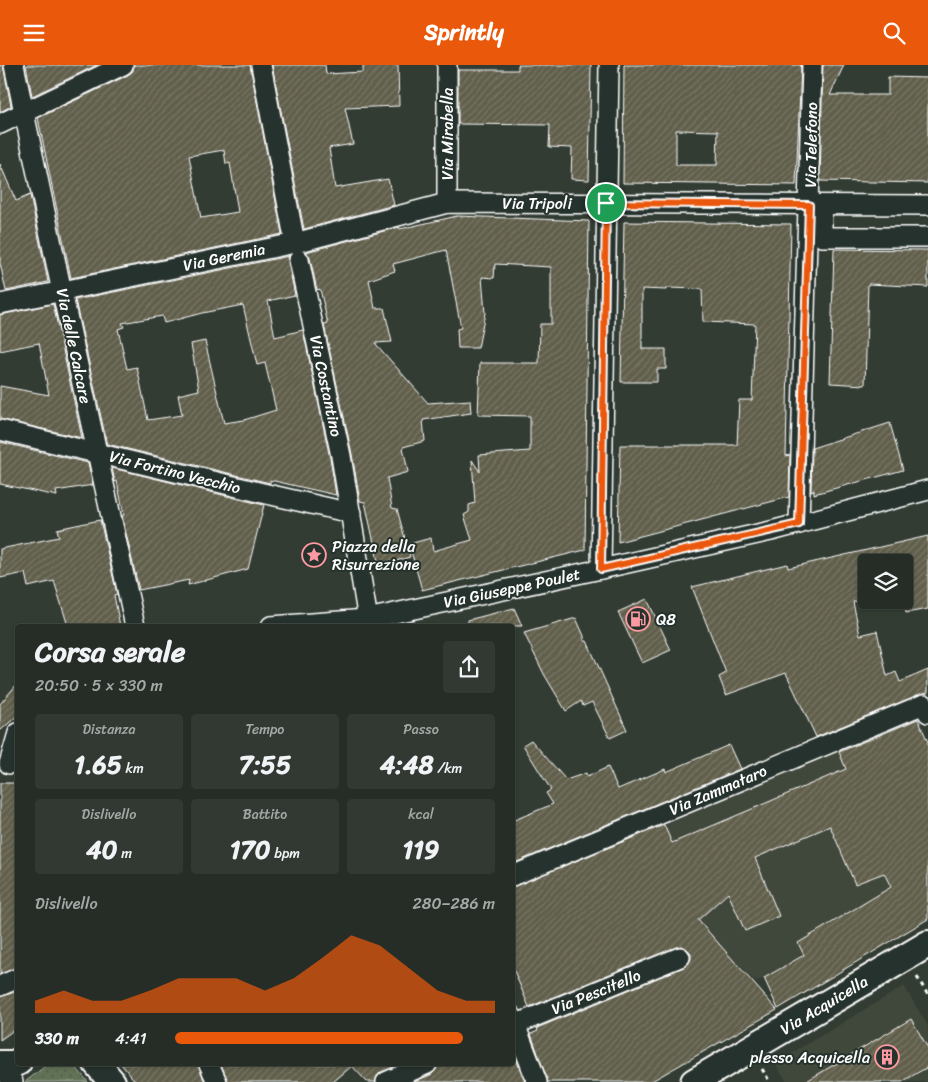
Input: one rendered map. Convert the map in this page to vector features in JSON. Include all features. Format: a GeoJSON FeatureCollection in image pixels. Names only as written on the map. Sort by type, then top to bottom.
{"type":"FeatureCollection","features":[{"type":"Feature","properties":{"kind":"main road","name":"Via Acquicella"},"geometry":{"type":"LineString","coordinates":[[694,1082],[928,944]]}},
{"type":"Feature","properties":{"kind":"main road"},"geometry":{"type":"LineString","coordinates":[[0,1065],[15,1064]]}},
{"type":"Feature","properties":{"kind":"main road"},"geometry":{"type":"LineString","coordinates":[[99,1066],[112,1082]]}},
{"type":"Feature","properties":{"kind":"street","name":"Via delle Calcare"},"geometry":{"type":"LineString","coordinates":[[14,65],[134,624]]}},
{"type":"Feature","properties":{"kind":"street"},"geometry":{"type":"LineString","coordinates":[[0,124],[122,65]]}},
{"type":"Feature","properties":{"kind":"street","name":"Via Costantino"},"geometry":{"type":"LineString","coordinates":[[261,65],[297,251],[341,456],[368,623]]}},
{"type":"Feature","properties":{"kind":"street","name":"Via Mirabella"},"geometry":{"type":"LineString","coordinates":[[447,65],[447,203]]}},
{"type":"Feature","properties":{"kind":"street"},"geometry":{"type":"LineString","coordinates":[[601,569],[609,65]]}},
{"type":"Feature","properties":{"kind":"street","name":"Via Telefono"},"geometry":{"type":"LineString","coordinates":[[799,524],[815,205],[812,65]]}},
{"type":"Feature","properties":{"kind":"street","name":"Via Geremia"},"geometry":{"type":"LineString","coordinates":[[0,304],[62,291],[297,251],[447,203]]}},
{"type":"Feature","properties":{"kind":"street","name":"Via Tripoli"},"geometry":{"type":"LineString","coordinates":[[447,203],[928,205]]}},
{"type":"Feature","properties":{"kind":"street"},"geometry":{"type":"LineString","coordinates":[[815,205],[822,237],[928,237]]}},
{"type":"Feature","properties":{"kind":"street","name":"Via Fortino Vecchio"},"geometry":{"type":"LineString","coordinates":[[0,430],[351,513]]}},
{"type":"Feature","properties":{"kind":"street","name":"Via Giuseppe Poulet"},"geometry":{"type":"LineString","coordinates":[[336,624],[368,623],[387,615],[799,524],[928,490]]}},
{"type":"Feature","properties":{"kind":"street","name":"Via Zammataro"},"geometry":{"type":"LineString","coordinates":[[515,875],[926,708]]}},
{"type":"Feature","properties":{"kind":"street"},"geometry":{"type":"LineString","coordinates":[[9,764],[15,743]]}},
{"type":"Feature","properties":{"kind":"street","name":"Via Pescitello"},"geometry":{"type":"LineString","coordinates":[[515,1022],[680,957]]}},
{"type":"Feature","properties":{"kind":"street"},"geometry":{"type":"LineString","coordinates":[[0,986],[15,979]]}},
{"type":"Feature","properties":{"kind":"street"},"geometry":{"type":"LineString","coordinates":[[515,1025],[537,1082]]}},
{"type":"Feature","properties":{"kind":"street"},"geometry":{"type":"LineString","coordinates":[[0,1065],[13,1082]]}},
{"type":"Feature","properties":{"kind":"street"},"geometry":{"type":"LineString","coordinates":[[210,1066],[217,1082]]}},
{"type":"Feature","properties":{"kind":"street"},"geometry":{"type":"LineString","coordinates":[[386,1082],[422,1066]]}},
{"type":"Feature","properties":{"kind":"shaded area"},"geometry":{"type":"Polygon","coordinates":[[[851,746],[909,877],[798,943],[804,955],[804,993],[787,965],[756,982],[736,964],[627,841],[851,746]]]}},
{"type":"Feature","properties":{"kind":"shaded area"},"geometry":{"type":"Polygon","coordinates":[[[904,986],[928,1026],[928,1082],[787,1082],[775,1063],[904,986]]]}},
{"type":"Feature","properties":{"kind":"green space"},"geometry":{"type":"Polygon","coordinates":[[[45,1066],[75,1066],[88,1082],[25,1082],[45,1066]]]}},
{"type":"Feature","properties":{"kind":"building"},"geometry":{"type":"Polygon","coordinates":[[[0,65],[3,65],[11,106],[0,112],[0,65]]]}},
{"type":"Feature","properties":{"kind":"building"},"geometry":{"type":"Polygon","coordinates":[[[26,65],[97,65],[32,96],[26,65]]]}},
{"type":"Feature","properties":{"kind":"building"},"geometry":{"type":"Polygon","coordinates":[[[134,65],[250,65],[282,234],[71,278],[38,118],[133,71],[134,65]],[[224,150],[189,156],[201,218],[238,212],[230,163],[226,164],[224,150]]]}},
{"type":"Feature","properties":{"kind":"building"},"geometry":{"type":"Polygon","coordinates":[[[272,65],[325,65],[326,74],[363,72],[363,65],[398,65],[399,106],[345,108],[353,144],[329,148],[335,188],[388,179],[394,205],[304,229],[272,65]]]}},
{"type":"Feature","properties":{"kind":"building"},"geometry":{"type":"Polygon","coordinates":[[[518,65],[591,65],[589,180],[571,179],[572,148],[549,147],[550,125],[458,124],[458,70],[518,70],[518,65]]]}},
{"type":"Feature","properties":{"kind":"building"},"geometry":{"type":"Polygon","coordinates":[[[624,65],[801,65],[796,185],[623,183],[624,65]],[[676,130],[676,165],[717,165],[718,131],[676,130]]]}},
{"type":"Feature","properties":{"kind":"building"},"geometry":{"type":"Polygon","coordinates":[[[823,65],[844,65],[830,95],[888,95],[888,77],[928,78],[928,183],[820,181],[823,65]]]}},
{"type":"Feature","properties":{"kind":"building"},"geometry":{"type":"Polygon","coordinates":[[[0,164],[16,201],[30,195],[48,282],[6,291],[0,263],[0,164]]]}},
{"type":"Feature","properties":{"kind":"building"},"geometry":{"type":"Polygon","coordinates":[[[457,216],[589,221],[585,550],[422,590],[409,544],[431,538],[433,551],[472,540],[464,515],[469,512],[469,505],[475,503],[472,460],[480,472],[479,455],[530,451],[530,416],[478,415],[480,363],[539,363],[540,324],[551,324],[551,267],[495,264],[494,278],[482,277],[485,313],[478,348],[458,348],[457,329],[461,328],[446,250],[393,264],[395,271],[369,280],[375,308],[384,308],[392,342],[375,343],[428,403],[470,400],[471,413],[423,420],[425,441],[403,447],[408,472],[387,478],[392,508],[397,509],[410,557],[379,566],[365,502],[360,501],[352,454],[324,325],[328,324],[320,289],[317,290],[310,258],[306,252],[399,227],[400,229],[457,216]]]}},
{"type":"Feature","properties":{"kind":"building"},"geometry":{"type":"Polygon","coordinates":[[[624,222],[791,224],[786,456],[790,455],[789,497],[618,542],[620,445],[737,445],[739,400],[752,400],[755,324],[703,322],[702,289],[642,289],[642,349],[666,349],[666,369],[657,369],[657,382],[621,382],[624,222]]]}},
{"type":"Feature","properties":{"kind":"building"},"geometry":{"type":"Polygon","coordinates":[[[834,249],[928,250],[928,287],[868,284],[865,385],[830,383],[834,249]]]}},
{"type":"Feature","properties":{"kind":"building"},"geometry":{"type":"Polygon","coordinates":[[[289,256],[288,262],[295,295],[268,301],[275,337],[303,330],[336,495],[270,480],[270,483],[107,444],[75,300],[289,256]],[[243,305],[164,323],[162,316],[122,323],[124,327],[118,329],[127,369],[137,367],[148,420],[182,415],[178,395],[199,390],[191,344],[205,341],[224,423],[244,420],[276,410],[265,363],[257,365],[243,305]]]}},
{"type":"Feature","properties":{"kind":"building"},"geometry":{"type":"Polygon","coordinates":[[[53,304],[82,438],[0,419],[0,386],[49,395],[39,343],[0,351],[0,315],[53,304]]]}},
{"type":"Feature","properties":{"kind":"building"},"geometry":{"type":"Polygon","coordinates":[[[890,423],[903,470],[814,494],[814,490],[811,491],[812,448],[890,423]]]}},
{"type":"Feature","properties":{"kind":"building"},"geometry":{"type":"Polygon","coordinates":[[[0,442],[88,463],[93,485],[56,491],[57,496],[0,484],[0,442]]]}},
{"type":"Feature","properties":{"kind":"building"},"geometry":{"type":"Polygon","coordinates":[[[112,468],[264,505],[248,569],[188,585],[189,580],[139,590],[122,516],[124,515],[117,481],[115,482],[112,468]]]}},
{"type":"Feature","properties":{"kind":"building"},"geometry":{"type":"Polygon","coordinates":[[[100,520],[117,594],[114,595],[120,624],[67,624],[54,581],[28,587],[25,573],[0,578],[0,549],[59,537],[57,529],[100,520]]]}},
{"type":"Feature","properties":{"kind":"building"},"geometry":{"type":"Polygon","coordinates":[[[928,536],[928,609],[906,613],[905,609],[913,609],[913,554],[858,554],[858,601],[853,602],[860,635],[877,631],[887,676],[896,672],[900,682],[928,670],[928,692],[816,737],[786,673],[726,695],[719,677],[726,673],[692,587],[787,564],[788,568],[928,536]]]}},
{"type":"Feature","properties":{"kind":"building"},"geometry":{"type":"Polygon","coordinates":[[[647,599],[671,650],[642,663],[618,612],[647,599]]]}},
{"type":"Feature","properties":{"kind":"building"},"geometry":{"type":"Polygon","coordinates":[[[514,608],[522,626],[515,626],[515,624],[468,624],[468,620],[514,608]]]}},
{"type":"Feature","properties":{"kind":"building"},"geometry":{"type":"Polygon","coordinates":[[[576,618],[584,636],[584,641],[587,641],[627,730],[610,738],[592,702],[583,706],[581,701],[566,711],[544,674],[524,633],[576,618]]]}},
{"type":"Feature","properties":{"kind":"building"},"geometry":{"type":"Polygon","coordinates":[[[15,686],[15,718],[0,731],[0,704],[15,686]]]}},
{"type":"Feature","properties":{"kind":"building"},"geometry":{"type":"Polygon","coordinates":[[[918,719],[928,742],[928,919],[778,1009],[764,978],[804,955],[798,943],[891,887],[884,873],[855,884],[830,826],[755,858],[779,916],[745,931],[728,893],[698,920],[777,1010],[650,1082],[548,1082],[531,1034],[538,1031],[537,1028],[684,967],[691,959],[691,953],[681,946],[676,947],[529,1007],[515,973],[515,886],[664,825],[672,843],[846,769],[839,752],[918,719]]]}},
{"type":"Feature","properties":{"kind":"building"},"geometry":{"type":"Polygon","coordinates":[[[531,740],[566,780],[586,773],[587,777],[608,767],[618,789],[665,769],[666,772],[729,745],[740,769],[515,863],[515,820],[553,804],[546,793],[551,790],[523,745],[531,740]]]}},
{"type":"Feature","properties":{"kind":"building"},"geometry":{"type":"Polygon","coordinates":[[[0,783],[15,783],[15,968],[0,974],[0,783]]]}},
{"type":"Feature","properties":{"kind":"building"},"geometry":{"type":"Polygon","coordinates":[[[15,992],[15,1029],[0,1040],[0,997],[15,992]]]}},
{"type":"Feature","properties":{"kind":"building","name":"plesso Acquicella"},"geometry":{"type":"Polygon","coordinates":[[[911,1019],[928,1048],[928,1067],[902,1082],[805,1082],[911,1019]]]}},
{"type":"Feature","properties":{"kind":"building"},"geometry":{"type":"Polygon","coordinates":[[[515,1057],[525,1082],[414,1082],[432,1074],[437,1066],[515,1066],[515,1057]]]}},
{"type":"Feature","properties":{"kind":"building"},"geometry":{"type":"Polygon","coordinates":[[[123,1066],[199,1066],[205,1082],[136,1082],[123,1066]]]}},
{"type":"Feature","properties":{"kind":"building"},"geometry":{"type":"Polygon","coordinates":[[[222,1066],[352,1066],[333,1082],[228,1082],[222,1066]]]}},
{"type":"Feature","properties":{"kind":"building"},"geometry":{"type":"Polygon","coordinates":[[[352,1066],[395,1066],[381,1072],[375,1082],[367,1082],[352,1066]]]}},
{"type":"Feature","properties":{"kind":"place","name":"Piazza della Risurrezione"},"geometry":{"type":"Point","coordinates":[314,555]}},
{"type":"Feature","properties":{"kind":"place","name":"Q8"},"geometry":{"type":"Point","coordinates":[638,619]}},
{"type":"Feature","properties":{"kind":"place","name":"plesso Acquicella"},"geometry":{"type":"Point","coordinates":[887,1057]}},
{"type":"Feature","properties":{"kind":"route"},"geometry":{"type":"LineString","coordinates":[[606,203],[809,205],[799,524],[601,569],[606,203]]}}]}
